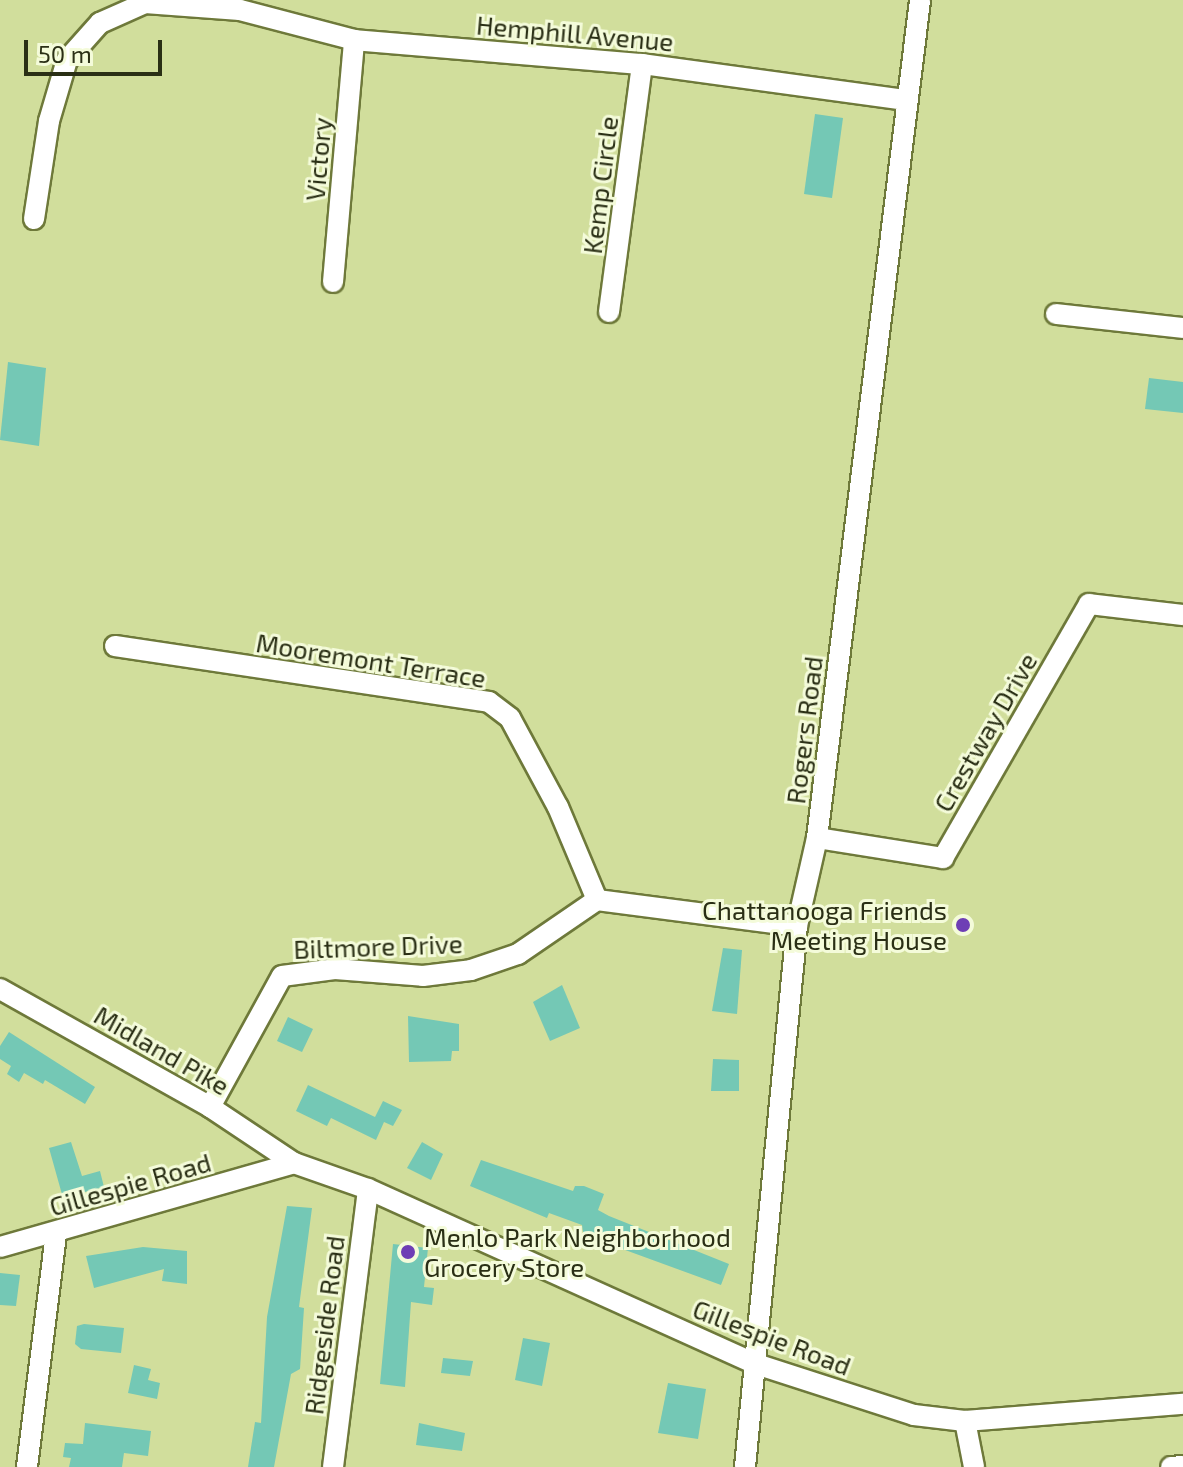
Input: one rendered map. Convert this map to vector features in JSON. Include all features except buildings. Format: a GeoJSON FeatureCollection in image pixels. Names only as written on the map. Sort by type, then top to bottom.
{"type":"FeatureCollection","features":[{"type":"Feature","properties":{"kind":"street","name":"Rogers Road"},"geometry":{"type":"LineString","coordinates":[[745,1467],[797,926],[817,838],[920,0]]}},
{"type":"Feature","properties":{"kind":"street","name":"Hemphill Avenue"},"geometry":{"type":"LineString","coordinates":[[34,219],[49,121],[67,60],[100,23],[145,3],[241,5],[354,40],[642,64],[906,100]]}},
{"type":"Feature","properties":{"kind":"street","name":"Victory"},"geometry":{"type":"LineString","coordinates":[[333,282],[354,40]]}},
{"type":"Feature","properties":{"kind":"street","name":"Kemp Circle"},"geometry":{"type":"LineString","coordinates":[[609,312],[642,64]]}},
{"type":"Feature","properties":{"kind":"street"},"geometry":{"type":"LineString","coordinates":[[1056,314],[1183,328]]}},
{"type":"Feature","properties":{"kind":"street","name":"Crestway Drive"},"geometry":{"type":"LineString","coordinates":[[817,838],[943,858],[1089,604],[1183,615]]}},
{"type":"Feature","properties":{"kind":"street","name":"Mooremont Terrace"},"geometry":{"type":"LineString","coordinates":[[115,646],[489,702],[510,718],[558,807],[597,900]]}},
{"type":"Feature","properties":{"kind":"street"},"geometry":{"type":"LineString","coordinates":[[597,900],[797,926]]}},
{"type":"Feature","properties":{"kind":"street","name":"Biltmore Drive"},"geometry":{"type":"LineString","coordinates":[[210,1107],[282,976],[335,969],[423,976],[471,970],[518,954],[597,900]]}},
{"type":"Feature","properties":{"kind":"street","name":"Midland Pike"},"geometry":{"type":"LineString","coordinates":[[0,989],[210,1107],[294,1163]]}},
{"type":"Feature","properties":{"kind":"street","name":"Gillespie Road"},"geometry":{"type":"LineString","coordinates":[[0,1247],[56,1234],[294,1163],[368,1189],[756,1364],[914,1415],[965,1421],[1183,1404]]}},
{"type":"Feature","properties":{"kind":"street","name":"Ridgeside Road"},"geometry":{"type":"LineString","coordinates":[[333,1467],[368,1189]]}},
{"type":"Feature","properties":{"kind":"street"},"geometry":{"type":"LineString","coordinates":[[27,1467],[56,1234]]}},
{"type":"Feature","properties":{"kind":"street"},"geometry":{"type":"LineString","coordinates":[[965,1421],[974,1467]]}},
{"type":"Feature","properties":{"kind":"street"},"geometry":{"type":"LineString","coordinates":[[1171,1467],[1183,1466]]}},
{"type":"Feature","properties":{"kind":"place","name":"Chattanooga Friends Meeting House"},"geometry":{"type":"Point","coordinates":[963,925]}},
{"type":"Feature","properties":{"kind":"place","name":"Menlo Park Neighborhood Grocery Store"},"geometry":{"type":"Point","coordinates":[408,1252]}}]}
